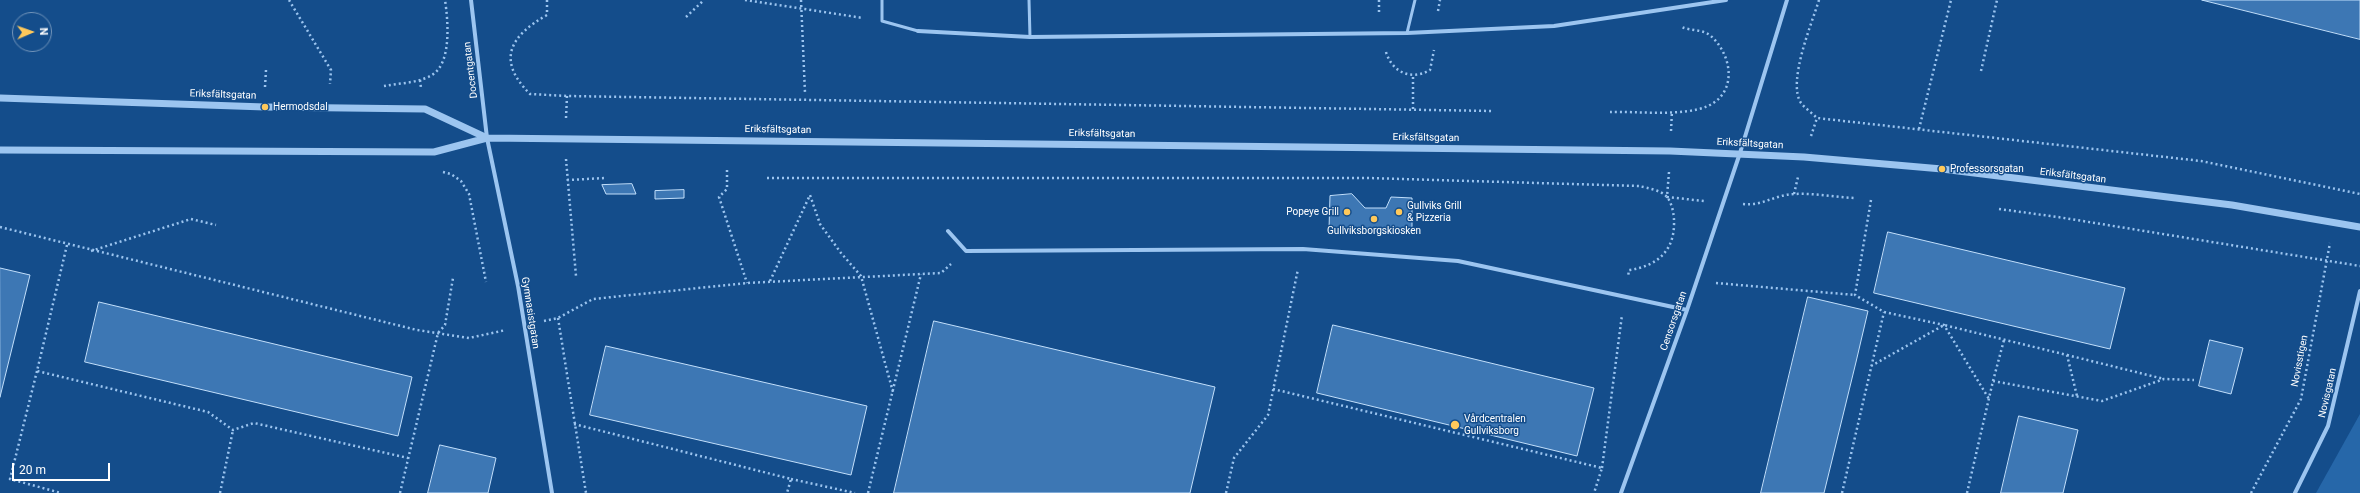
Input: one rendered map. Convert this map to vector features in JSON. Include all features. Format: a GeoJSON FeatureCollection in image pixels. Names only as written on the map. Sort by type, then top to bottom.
{"type":"FeatureCollection","features":[{"type":"Feature","properties":{"kind":"street","name":"Docentgatan"},"geometry":{"type":"LineString","coordinates":[[471,0],[487,138]]}},
{"type":"Feature","properties":{"kind":"street"},"geometry":{"type":"LineString","coordinates":[[918,31],[1030,37],[1407,33],[1554,26],[1726,0]]}},
{"type":"Feature","properties":{"kind":"street"},"geometry":{"type":"LineString","coordinates":[[1740,154],[1787,0]]}},
{"type":"Feature","properties":{"kind":"street","name":"Eriksfältsgatan"},"geometry":{"type":"LineString","coordinates":[[0,98],[265,107],[424,109],[487,138]]}},
{"type":"Feature","properties":{"kind":"street","name":"Eriksfältsgatan"},"geometry":{"type":"LineString","coordinates":[[0,150],[434,152],[487,138],[1188,145],[1740,154],[1804,157],[1942,169],[2232,205],[2360,227]]}},
{"type":"Feature","properties":{"kind":"street","name":"Gymnasistgatan"},"geometry":{"type":"LineString","coordinates":[[487,138],[518,286],[552,493]]}},
{"type":"Feature","properties":{"kind":"street","name":"Censorsgatan"},"geometry":{"type":"LineString","coordinates":[[1621,493],[1687,310],[1740,154]]}},
{"type":"Feature","properties":{"kind":"street"},"geometry":{"type":"LineString","coordinates":[[948,231],[966,251],[1303,249],[1458,261],[1687,310]]}},
{"type":"Feature","properties":{"kind":"street","name":"Novisgatan"},"geometry":{"type":"LineString","coordinates":[[2295,493],[2328,426],[2360,291]]}},
{"type":"Feature","properties":{"kind":"lane"},"geometry":{"type":"LineString","coordinates":[[882,0],[882,21],[918,31]]}},
{"type":"Feature","properties":{"kind":"lane"},"geometry":{"type":"LineString","coordinates":[[1029,0],[1030,37]]}},
{"type":"Feature","properties":{"kind":"lane"},"geometry":{"type":"LineString","coordinates":[[1407,33],[1415,0]]}},
{"type":"Feature","properties":{"kind":"path"},"geometry":{"type":"LineString","coordinates":[[289,0],[331,70],[330,84]]}},
{"type":"Feature","properties":{"kind":"path"},"geometry":{"type":"LineString","coordinates":[[384,86],[420,80],[433,75],[442,64],[447,44],[445,0]]}},
{"type":"Feature","properties":{"kind":"path"},"geometry":{"type":"LineString","coordinates":[[547,0],[547,15],[528,26],[516,38],[512,51],[511,68],[519,82],[530,94],[567,96],[1493,111]]}},
{"type":"Feature","properties":{"kind":"path"},"geometry":{"type":"LineString","coordinates":[[686,17],[704,0]]}},
{"type":"Feature","properties":{"kind":"path"},"geometry":{"type":"LineString","coordinates":[[745,0],[882,21]]}},
{"type":"Feature","properties":{"kind":"path"},"geometry":{"type":"LineString","coordinates":[[800,0],[805,93]]}},
{"type":"Feature","properties":{"kind":"path"},"geometry":{"type":"LineString","coordinates":[[1819,0],[1800,61],[1796,83],[1801,102],[1817,118],[2201,161],[2360,194]]}},
{"type":"Feature","properties":{"kind":"path"},"geometry":{"type":"LineString","coordinates":[[1919,129],[1951,0]]}},
{"type":"Feature","properties":{"kind":"path"},"geometry":{"type":"LineString","coordinates":[[1981,72],[1997,0]]}},
{"type":"Feature","properties":{"kind":"path"},"geometry":{"type":"LineString","coordinates":[[1610,112],[1689,111],[1708,106],[1720,96],[1729,79],[1729,65],[1719,46],[1710,35],[1693,29],[1682,28],[1681,7]]}},
{"type":"Feature","properties":{"kind":"path"},"geometry":{"type":"LineString","coordinates":[[265,90],[266,70]]}},
{"type":"Feature","properties":{"kind":"path"},"geometry":{"type":"LineString","coordinates":[[1413,75],[1413,109]]}},
{"type":"Feature","properties":{"kind":"path"},"geometry":{"type":"LineString","coordinates":[[420,80],[424,109]]}},
{"type":"Feature","properties":{"kind":"path"},"geometry":{"type":"LineString","coordinates":[[567,96],[565,139],[567,180],[576,276]]}},
{"type":"Feature","properties":{"kind":"path"},"geometry":{"type":"LineString","coordinates":[[434,152],[436,170],[451,174],[461,181],[469,194],[486,282]]}},
{"type":"Feature","properties":{"kind":"path"},"geometry":{"type":"LineString","coordinates":[[727,170],[727,189],[719,197],[747,283]]}},
{"type":"Feature","properties":{"kind":"path"},"geometry":{"type":"LineString","coordinates":[[567,180],[606,178]]}},
{"type":"Feature","properties":{"kind":"path"},"geometry":{"type":"LineString","coordinates":[[767,178],[1368,178],[1639,186],[1656,191],[1667,197],[1674,214],[1674,231],[1670,247],[1664,254],[1642,268],[1630,270],[1624,296],[1602,468],[1594,493]]}},
{"type":"Feature","properties":{"kind":"path"},"geometry":{"type":"LineString","coordinates":[[770,282],[810,195],[820,224],[841,253],[861,276],[893,392]]}},
{"type":"Feature","properties":{"kind":"path"},"geometry":{"type":"LineString","coordinates":[[1854,296],[1872,200]]}},
{"type":"Feature","properties":{"kind":"path"},"geometry":{"type":"LineString","coordinates":[[1999,209],[2058,217],[2360,266]]}},
{"type":"Feature","properties":{"kind":"path"},"geometry":{"type":"LineString","coordinates":[[90,251],[191,219],[216,225]]}},
{"type":"Feature","properties":{"kind":"path","name":"Novisstigen"},"geometry":{"type":"LineString","coordinates":[[2251,493],[2300,400],[2328,261],[2334,222]]}},
{"type":"Feature","properties":{"kind":"path"},"geometry":{"type":"LineString","coordinates":[[0,227],[90,251],[417,330],[469,338],[558,318],[593,299],[747,283],[941,273],[966,251]]}},
{"type":"Feature","properties":{"kind":"path"},"geometry":{"type":"LineString","coordinates":[[60,493],[10,478],[67,245]]}},
{"type":"Feature","properties":{"kind":"path"},"geometry":{"type":"LineString","coordinates":[[1226,493],[1234,458],[1268,415],[1303,249]]}},
{"type":"Feature","properties":{"kind":"path"},"geometry":{"type":"LineString","coordinates":[[868,493],[921,274]]}},
{"type":"Feature","properties":{"kind":"path"},"geometry":{"type":"LineString","coordinates":[[400,493],[438,333],[445,325],[453,278]]}},
{"type":"Feature","properties":{"kind":"path"},"geometry":{"type":"LineString","coordinates":[[1696,281],[1854,296],[1884,312],[1944,325],[2164,379],[2194,380]]}},
{"type":"Feature","properties":{"kind":"path"},"geometry":{"type":"LineString","coordinates":[[1842,493],[1884,312]]}},
{"type":"Feature","properties":{"kind":"path"},"geometry":{"type":"LineString","coordinates":[[558,318],[586,493]]}},
{"type":"Feature","properties":{"kind":"path"},"geometry":{"type":"LineString","coordinates":[[1871,366],[1944,325]]}},
{"type":"Feature","properties":{"kind":"path"},"geometry":{"type":"LineString","coordinates":[[1944,325],[1989,399]]}},
{"type":"Feature","properties":{"kind":"path"},"geometry":{"type":"LineString","coordinates":[[1966,493],[2004,340]]}},
{"type":"Feature","properties":{"kind":"path"},"geometry":{"type":"LineString","coordinates":[[2067,355],[2077,396]]}},
{"type":"Feature","properties":{"kind":"path"},"geometry":{"type":"LineString","coordinates":[[37,371],[208,412],[234,430]]}},
{"type":"Feature","properties":{"kind":"path"},"geometry":{"type":"LineString","coordinates":[[1993,381],[2102,400],[2164,379]]}},
{"type":"Feature","properties":{"kind":"path"},"geometry":{"type":"LineString","coordinates":[[1274,389],[1602,468]]}},
{"type":"Feature","properties":{"kind":"path"},"geometry":{"type":"LineString","coordinates":[[234,430],[254,422],[408,458]]}},
{"type":"Feature","properties":{"kind":"path"},"geometry":{"type":"LineString","coordinates":[[574,424],[791,479],[855,493]]}},
{"type":"Feature","properties":{"kind":"path"},"geometry":{"type":"LineString","coordinates":[[220,493],[234,430]]}},
{"type":"Feature","properties":{"kind":"path"},"geometry":{"type":"LineString","coordinates":[[787,493],[791,479]]}},
{"type":"Feature","properties":{"kind":"shaded area"},"geometry":{"type":"Polygon","coordinates":[[[2360,414],[2360,493],[2316,493],[2360,414]]]}},
{"type":"Feature","properties":{"kind":"building"},"geometry":{"type":"Polygon","coordinates":[[[2202,0],[2360,0],[2360,39],[2202,0]]]}},
{"type":"Feature","properties":{"kind":"building"},"geometry":{"type":"Polygon","coordinates":[[[632,184],[636,194],[606,194],[602,185],[632,184]]]}},
{"type":"Feature","properties":{"kind":"building"},"geometry":{"type":"Polygon","coordinates":[[[684,190],[684,198],[655,199],[655,191],[684,190]]]}},
{"type":"Feature","properties":{"kind":"building"},"geometry":{"type":"Polygon","coordinates":[[[1352,194],[1365,208],[1386,208],[1391,197],[1412,198],[1412,231],[1329,229],[1330,196],[1352,194]]]}},
{"type":"Feature","properties":{"kind":"building"},"geometry":{"type":"Polygon","coordinates":[[[1888,232],[2125,288],[2110,349],[1874,293],[1888,232]]]}},
{"type":"Feature","properties":{"kind":"building"},"geometry":{"type":"Polygon","coordinates":[[[0,268],[30,275],[0,397],[0,268]]]}},
{"type":"Feature","properties":{"kind":"building"},"geometry":{"type":"Polygon","coordinates":[[[1808,297],[1868,311],[1856,362],[1824,493],[1761,493],[1808,297]]]}},
{"type":"Feature","properties":{"kind":"building"},"geometry":{"type":"Polygon","coordinates":[[[99,302],[412,377],[398,436],[85,362],[99,302]]]}},
{"type":"Feature","properties":{"kind":"building"},"geometry":{"type":"Polygon","coordinates":[[[934,321],[1215,387],[1190,493],[894,493],[934,321]]]}},
{"type":"Feature","properties":{"kind":"building"},"geometry":{"type":"Polygon","coordinates":[[[1333,325],[1594,388],[1577,456],[1317,393],[1333,325]]]}},
{"type":"Feature","properties":{"kind":"building"},"geometry":{"type":"Polygon","coordinates":[[[2210,340],[2243,348],[2231,394],[2199,386],[2210,340]]]}},
{"type":"Feature","properties":{"kind":"building"},"geometry":{"type":"Polygon","coordinates":[[[606,346],[867,406],[851,475],[590,415],[606,346]]]}},
{"type":"Feature","properties":{"kind":"building"},"geometry":{"type":"Polygon","coordinates":[[[2019,416],[2078,430],[2063,493],[2001,493],[2019,416]]]}},
{"type":"Feature","properties":{"kind":"building"},"geometry":{"type":"Polygon","coordinates":[[[440,445],[496,458],[488,493],[428,493],[440,445]]]}},
{"type":"Feature","properties":{"kind":"place","name":"Hermodsdal"},"geometry":{"type":"Point","coordinates":[265,107]}},
{"type":"Feature","properties":{"kind":"place","name":"Professorsgatan"},"geometry":{"type":"Point","coordinates":[1942,169]}},
{"type":"Feature","properties":{"kind":"place","name":"Popeye Grill"},"geometry":{"type":"Point","coordinates":[1347,212]}},
{"type":"Feature","properties":{"kind":"place","name":"Gullviks Grill & Pizzeria"},"geometry":{"type":"Point","coordinates":[1399,212]}},
{"type":"Feature","properties":{"kind":"place","name":"Gullviksborgskiosken"},"geometry":{"type":"Point","coordinates":[1374,219]}},
{"type":"Feature","properties":{"kind":"place","name":"Vårdcentralen Gullviksborg"},"geometry":{"type":"Point","coordinates":[1455,425]}}]}
